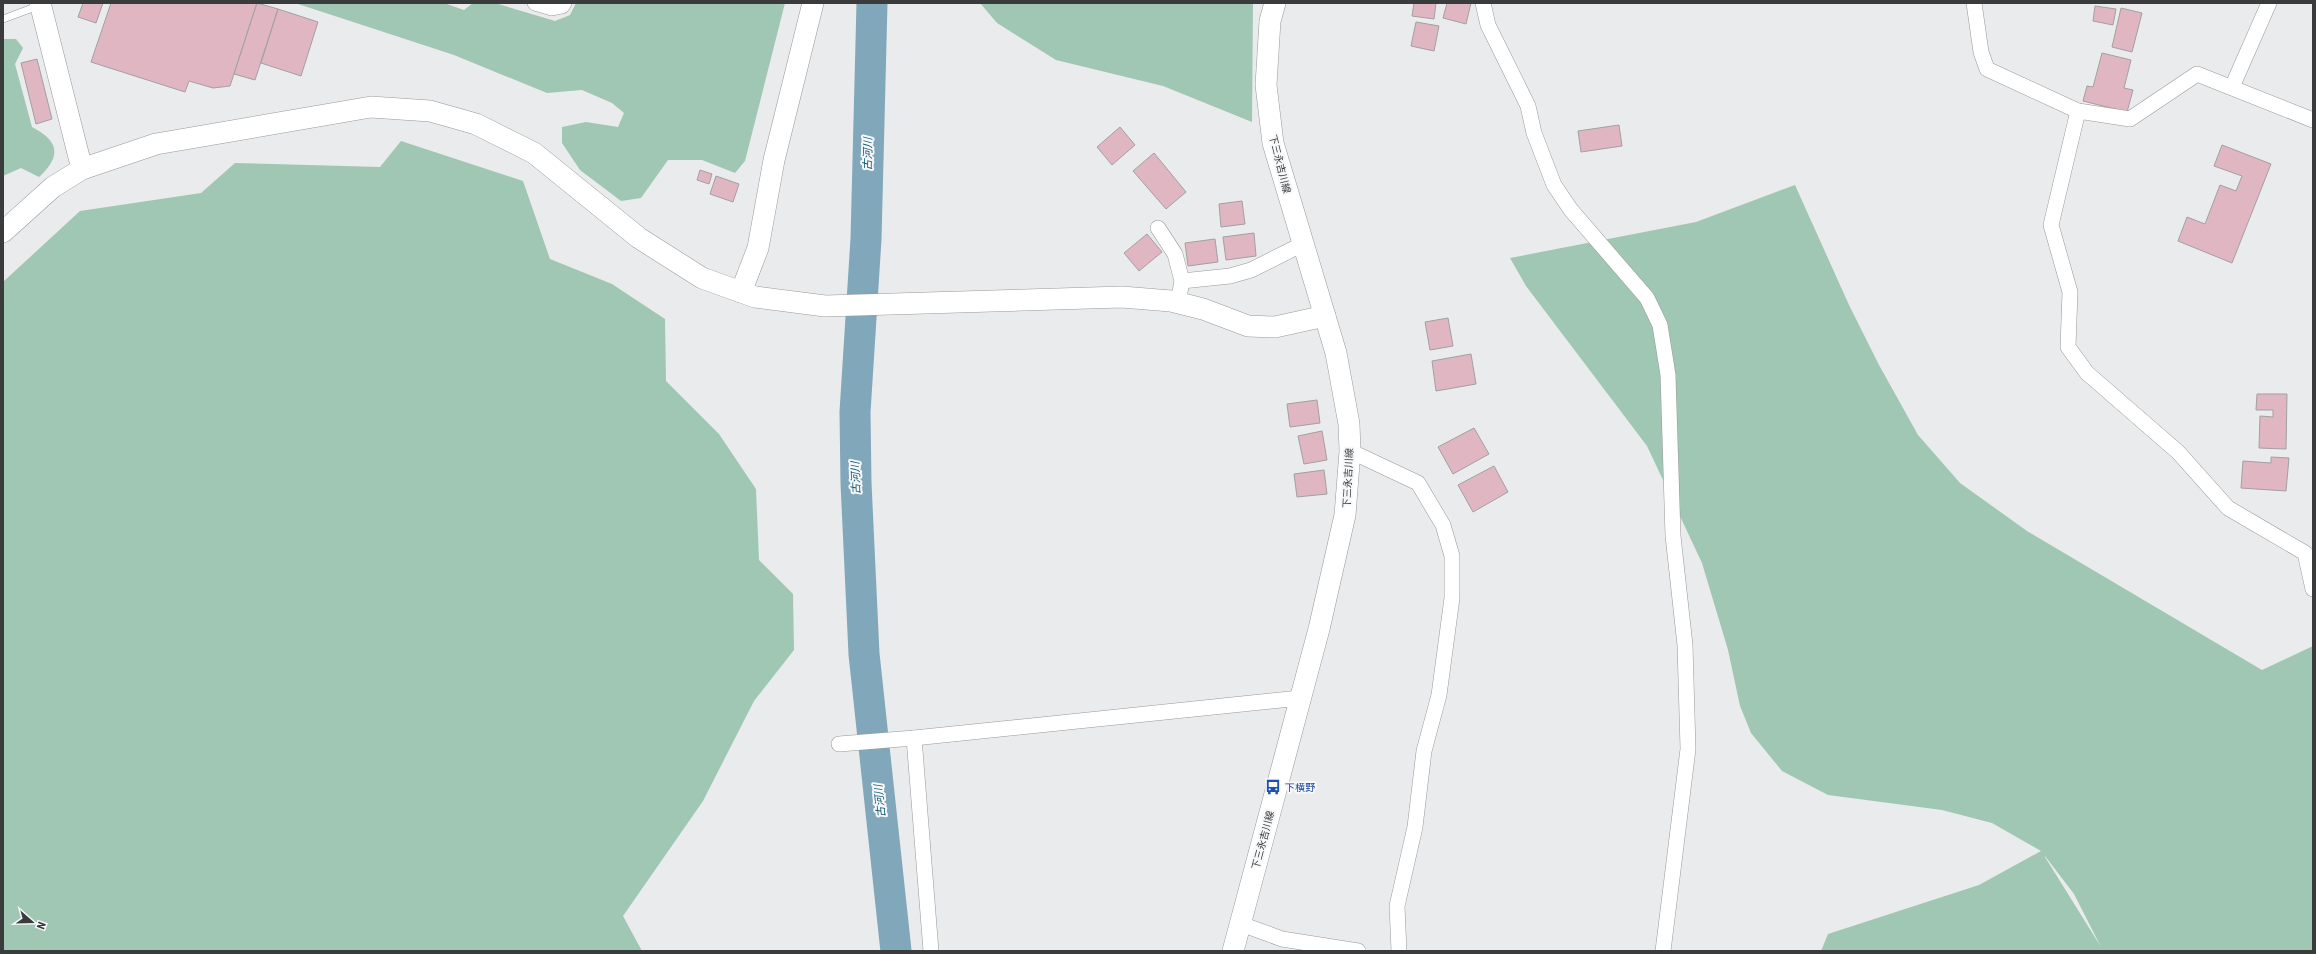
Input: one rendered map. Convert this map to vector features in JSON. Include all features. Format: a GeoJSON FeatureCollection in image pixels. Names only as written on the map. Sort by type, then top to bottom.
{"type":"FeatureCollection","features":[{"type":"Feature","properties":{"kind":"street"},"geometry":{"type":"LineString","coordinates":[[535,3],[552,8],[562,6],[564,3]]}},
{"type":"Feature","properties":{"kind":"street"},"geometry":{"type":"LineString","coordinates":[[741,292],[758,248],[774,160],[813,3]]}},
{"type":"Feature","properties":{"kind":"street","name":"下三永吉川線"},"geometry":{"type":"LineString","coordinates":[[1233,951],[1319,629],[1346,515],[1350,451],[1349,424],[1336,353],[1273,143],[1266,85],[1270,21],[1275,3]]}},
{"type":"Feature","properties":{"kind":"street"},"geometry":{"type":"LineString","coordinates":[[1484,3],[1488,25],[1528,106],[1534,134],[1554,186],[1571,210],[1647,298],[1660,325],[1668,374],[1673,536],[1685,645],[1688,749],[1664,951]]}},
{"type":"Feature","properties":{"kind":"street"},"geometry":{"type":"LineString","coordinates":[[1974,3],[1981,52],[1987,69],[2078,111],[2130,119],[2197,74],[2313,120]]}},
{"type":"Feature","properties":{"kind":"street"},"geometry":{"type":"LineString","coordinates":[[2232,87],[2270,3]]}},
{"type":"Feature","properties":{"kind":"street"},"geometry":{"type":"LineString","coordinates":[[40,4],[82,169]]}},
{"type":"Feature","properties":{"kind":"street"},"geometry":{"type":"LineString","coordinates":[[3,232],[53,187],[82,169],[156,144],[371,107],[430,111],[476,124],[534,153],[639,238],[702,278],[755,297],[825,306],[1122,297],[1178,303],[1202,309],[1248,326],[1276,327],[1325,316]]}},
{"type":"Feature","properties":{"kind":"street"},"geometry":{"type":"LineString","coordinates":[[2078,111],[2050,225],[2070,292],[2068,346],[2087,373],[2178,452],[2228,508],[2305,553],[2313,589]]}},
{"type":"Feature","properties":{"kind":"street"},"geometry":{"type":"LineString","coordinates":[[1158,228],[1175,254],[1182,281],[1178,303]]}},
{"type":"Feature","properties":{"kind":"street"},"geometry":{"type":"LineString","coordinates":[[1182,281],[1230,276],[1251,270],[1303,244]]}},
{"type":"Feature","properties":{"kind":"street"},"geometry":{"type":"LineString","coordinates":[[1350,451],[1418,483],[1443,525],[1452,556],[1452,598],[1439,695],[1424,751],[1415,827],[1397,906],[1399,951]]}},
{"type":"Feature","properties":{"kind":"street"},"geometry":{"type":"LineString","coordinates":[[839,744],[912,738],[1300,698]]}},
{"type":"Feature","properties":{"kind":"street"},"geometry":{"type":"LineString","coordinates":[[912,738],[931,951]]}},
{"type":"Feature","properties":{"kind":"street"},"geometry":{"type":"LineString","coordinates":[[1241,924],[1282,939],[1358,951]]}},
{"type":"Feature","properties":{"kind":"lane"},"geometry":{"type":"LineString","coordinates":[[3,19],[40,4]]}},
{"type":"Feature","properties":{"kind":"green space"},"geometry":{"type":"Polygon","coordinates":[[[295,3],[444,3],[464,10],[473,3],[495,3],[555,21],[570,15],[576,3],[785,3],[745,161],[735,173],[702,160],[668,160],[641,198],[621,201],[580,170],[562,143],[562,127],[586,122],[618,127],[624,113],[612,103],[582,90],[547,93],[454,55],[295,3]]]}},
{"type":"Feature","properties":{"kind":"green space"},"geometry":{"type":"Polygon","coordinates":[[[980,3],[1253,3],[1252,122],[1163,86],[1056,60],[997,23],[980,3]]]}},
{"type":"Feature","properties":{"kind":"green space"},"geometry":{"type":"Polygon","coordinates":[[[3,39],[16,39],[23,48],[15,64],[32,127],[48,138],[54,149],[54,156],[51,162],[39,177],[21,168],[3,176],[3,39]]]}},
{"type":"Feature","properties":{"kind":"green space"},"geometry":{"type":"Polygon","coordinates":[[[401,141],[523,181],[550,259],[612,284],[665,319],[666,381],[719,434],[756,489],[759,560],[793,594],[794,650],[754,701],[703,801],[623,916],[642,951],[3,951],[3,282],[80,211],[201,193],[235,163],[380,167],[401,141]]]}},
{"type":"Feature","properties":{"kind":"green space"},"geometry":{"type":"Polygon","coordinates":[[[1795,185],[1849,305],[1879,365],[1918,435],[1960,483],[2027,531],[2262,670],[2313,646],[2313,951],[1821,951],[1828,934],[1979,885],[2041,851],[1992,823],[1942,810],[1828,795],[1782,771],[1751,733],[1740,706],[1728,650],[1702,563],[1647,446],[1526,286],[1510,258],[1696,222],[1795,185]],[[2045,856],[2101,947],[2074,894],[2045,856]]]}},
{"type":"Feature","properties":{"kind":"building"},"geometry":{"type":"Polygon","coordinates":[[[83,3],[103,3],[96,23],[78,17],[83,3]]]}},
{"type":"Feature","properties":{"kind":"building"},"geometry":{"type":"Polygon","coordinates":[[[111,3],[257,3],[230,86],[213,88],[189,81],[185,92],[91,62],[111,3]]]}},
{"type":"Feature","properties":{"kind":"building"},"geometry":{"type":"Polygon","coordinates":[[[257,3],[278,9],[255,80],[234,74],[257,3]]]}},
{"type":"Feature","properties":{"kind":"building"},"geometry":{"type":"Polygon","coordinates":[[[1414,3],[1436,3],[1434,19],[1412,16],[1414,3]]]}},
{"type":"Feature","properties":{"kind":"building"},"geometry":{"type":"Polygon","coordinates":[[[1447,3],[1471,3],[1466,24],[1443,18],[1447,3]]]}},
{"type":"Feature","properties":{"kind":"building"},"geometry":{"type":"Polygon","coordinates":[[[2095,6],[2116,9],[2113,25],[2093,21],[2095,6]]]}},
{"type":"Feature","properties":{"kind":"building"},"geometry":{"type":"Polygon","coordinates":[[[2121,8],[2142,13],[2132,52],[2112,47],[2121,8]]]}},
{"type":"Feature","properties":{"kind":"building"},"geometry":{"type":"Polygon","coordinates":[[[278,9],[318,22],[301,76],[261,63],[278,9]]]}},
{"type":"Feature","properties":{"kind":"building"},"geometry":{"type":"Polygon","coordinates":[[[1416,22],[1439,26],[1434,51],[1411,46],[1416,22]]]}},
{"type":"Feature","properties":{"kind":"building"},"geometry":{"type":"Polygon","coordinates":[[[2102,53],[2131,60],[2124,88],[2133,90],[2127,112],[2083,101],[2087,86],[2093,87],[2102,53]]]}},
{"type":"Feature","properties":{"kind":"building"},"geometry":{"type":"Polygon","coordinates":[[[37,59],[52,119],[36,124],[21,63],[37,59]]]}},
{"type":"Feature","properties":{"kind":"building"},"geometry":{"type":"Polygon","coordinates":[[[1619,125],[1622,146],[1581,152],[1578,131],[1619,125]]]}},
{"type":"Feature","properties":{"kind":"building"},"geometry":{"type":"Polygon","coordinates":[[[1120,127],[1135,145],[1112,165],[1097,147],[1120,127]]]}},
{"type":"Feature","properties":{"kind":"building"},"geometry":{"type":"Polygon","coordinates":[[[2222,145],[2271,164],[2232,263],[2178,241],[2187,217],[2205,224],[2220,185],[2236,191],[2242,176],[2214,166],[2222,145]]]}},
{"type":"Feature","properties":{"kind":"building"},"geometry":{"type":"Polygon","coordinates":[[[1154,153],[1186,192],[1166,209],[1133,171],[1154,153]]]}},
{"type":"Feature","properties":{"kind":"building"},"geometry":{"type":"Polygon","coordinates":[[[700,170],[712,174],[709,184],[697,180],[700,170]]]}},
{"type":"Feature","properties":{"kind":"building"},"geometry":{"type":"Polygon","coordinates":[[[716,176],[739,184],[733,202],[710,194],[716,176]]]}},
{"type":"Feature","properties":{"kind":"building"},"geometry":{"type":"Polygon","coordinates":[[[1242,201],[1245,224],[1221,227],[1219,204],[1242,201]]]}},
{"type":"Feature","properties":{"kind":"building"},"geometry":{"type":"Polygon","coordinates":[[[1254,233],[1256,256],[1226,260],[1223,237],[1254,233]]]}},
{"type":"Feature","properties":{"kind":"building"},"geometry":{"type":"Polygon","coordinates":[[[1147,234],[1162,252],[1139,271],[1124,253],[1147,234]]]}},
{"type":"Feature","properties":{"kind":"building"},"geometry":{"type":"Polygon","coordinates":[[[1215,239],[1218,262],[1188,266],[1185,243],[1215,239]]]}},
{"type":"Feature","properties":{"kind":"building"},"geometry":{"type":"Polygon","coordinates":[[[1448,318],[1453,346],[1430,350],[1425,322],[1448,318]]]}},
{"type":"Feature","properties":{"kind":"building"},"geometry":{"type":"Polygon","coordinates":[[[1471,354],[1476,384],[1436,391],[1432,361],[1471,354]]]}},
{"type":"Feature","properties":{"kind":"building"},"geometry":{"type":"Polygon","coordinates":[[[2257,394],[2287,394],[2286,449],[2259,448],[2260,416],[2273,417],[2273,410],[2256,410],[2257,394]]]}},
{"type":"Feature","properties":{"kind":"building"},"geometry":{"type":"Polygon","coordinates":[[[1317,400],[1320,423],[1290,427],[1287,404],[1317,400]]]}},
{"type":"Feature","properties":{"kind":"building"},"geometry":{"type":"Polygon","coordinates":[[[1474,428],[1489,454],[1453,474],[1438,447],[1474,428]]]}},
{"type":"Feature","properties":{"kind":"building"},"geometry":{"type":"Polygon","coordinates":[[[1322,431],[1327,460],[1304,464],[1298,436],[1322,431]]]}},
{"type":"Feature","properties":{"kind":"building"},"geometry":{"type":"Polygon","coordinates":[[[2271,457],[2289,458],[2286,491],[2241,488],[2243,461],[2271,463],[2271,457]]]}},
{"type":"Feature","properties":{"kind":"building"},"geometry":{"type":"Polygon","coordinates":[[[1494,466],[1508,492],[1473,512],[1458,485],[1494,466]]]}},
{"type":"Feature","properties":{"kind":"building"},"geometry":{"type":"Polygon","coordinates":[[[1324,470],[1327,494],[1297,497],[1294,474],[1324,470]]]}},
{"type":"Feature","properties":{"kind":"waterway","name":"古河川"},"geometry":{"type":"LineString","coordinates":[[872,3],[866,239],[855,412],[856,483],[864,654],[896,951]]}},
{"type":"Feature","properties":{"kind":"place","name":"下横野"},"geometry":{"type":"Point","coordinates":[1273,787]}}]}
